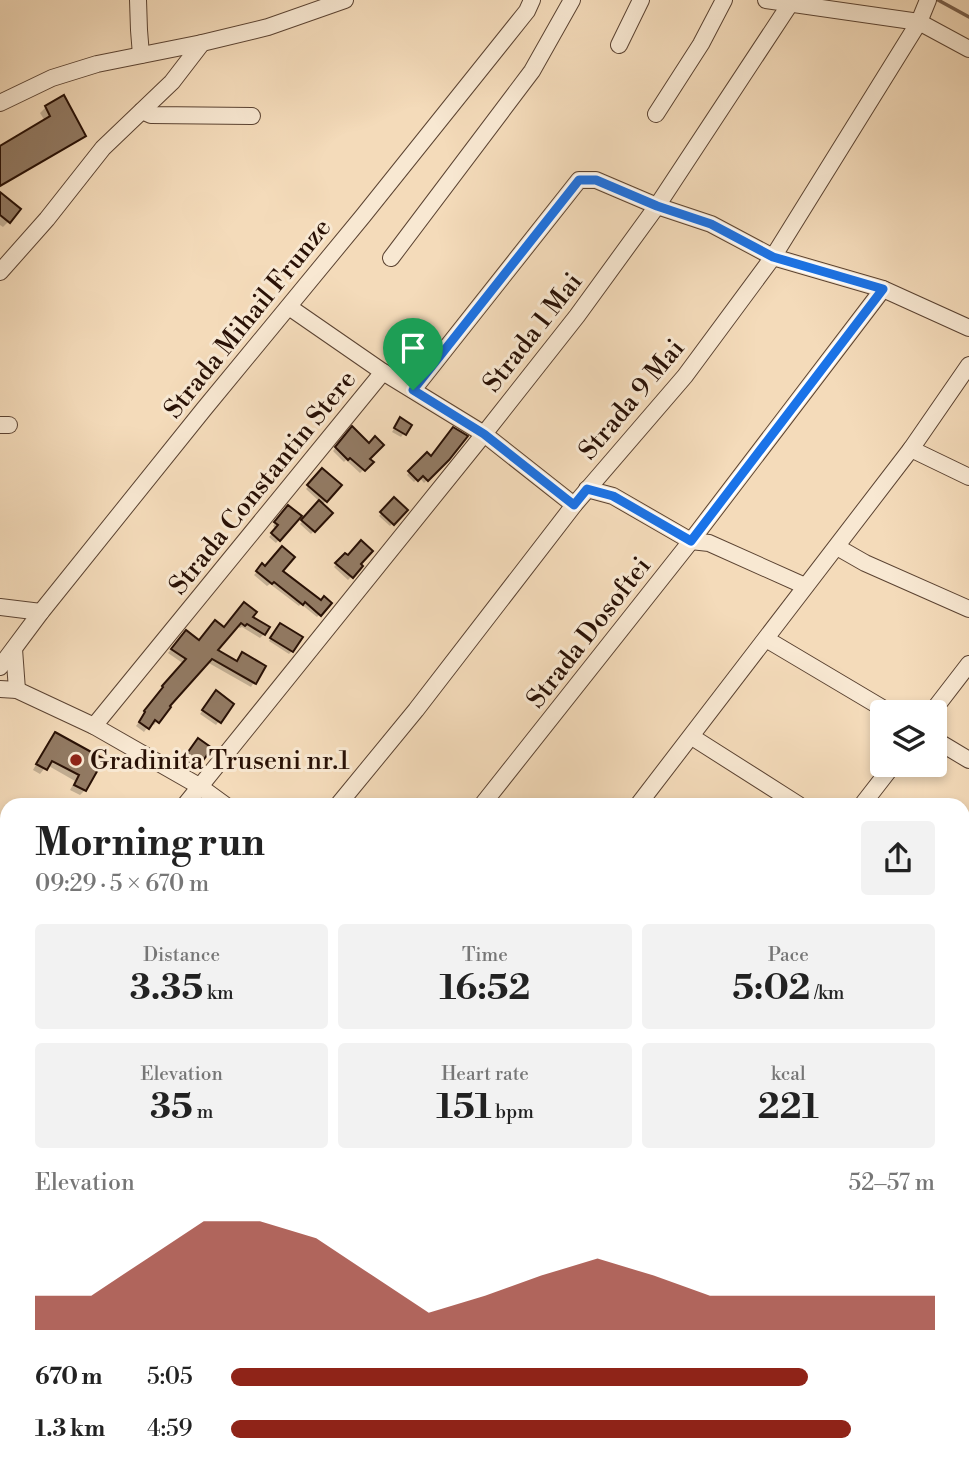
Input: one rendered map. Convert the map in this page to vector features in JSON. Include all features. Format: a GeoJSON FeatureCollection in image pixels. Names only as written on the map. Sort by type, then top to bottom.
{"type":"FeatureCollection","features":[{"type":"Feature","properties":{"kind":"street"},"geometry":{"type":"LineString","coordinates":[[138,0],[141,55]]}},
{"type":"Feature","properties":{"kind":"street"},"geometry":{"type":"LineString","coordinates":[[0,103],[52,78],[97,64],[268,27],[345,0]]}},
{"type":"Feature","properties":{"kind":"street","name":"Strada Mihail Frunze"},"geometry":{"type":"LineString","coordinates":[[0,667],[195,419],[429,134],[527,10],[532,0]]}},
{"type":"Feature","properties":{"kind":"street"},"geometry":{"type":"LineString","coordinates":[[391,258],[532,71],[572,0]]}},
{"type":"Feature","properties":{"kind":"street"},"geometry":{"type":"LineString","coordinates":[[619,45],[641,0]]}},
{"type":"Feature","properties":{"kind":"street"},"geometry":{"type":"LineString","coordinates":[[656,114],[701,44],[724,0]]}},
{"type":"Feature","properties":{"kind":"street"},"geometry":{"type":"LineString","coordinates":[[766,0],[919,22],[969,49]]}},
{"type":"Feature","properties":{"kind":"street","name":"Strada 9 Mai"},"geometry":{"type":"LineString","coordinates":[[344,798],[416,710],[574,505],[685,376],[773,257],[919,22],[928,0]]}},
{"type":"Feature","properties":{"kind":"street","name":"Strada 1 Mai"},"geometry":{"type":"LineString","coordinates":[[190,798],[577,316],[657,206],[790,4]]}},
{"type":"Feature","properties":{"kind":"street"},"geometry":{"type":"LineString","coordinates":[[0,272],[47,219],[103,148],[172,82],[202,43]]}},
{"type":"Feature","properties":{"kind":"street"},"geometry":{"type":"LineString","coordinates":[[142,111],[151,115],[252,116]]}},
{"type":"Feature","properties":{"kind":"street"},"geometry":{"type":"LineString","coordinates":[[413,390],[579,180],[596,180],[657,206],[711,224],[773,257],[883,289],[969,328]]}},
{"type":"Feature","properties":{"kind":"street","name":"Strada Dosoftei"},"geometry":{"type":"LineString","coordinates":[[488,798],[691,541],[883,289]]}},
{"type":"Feature","properties":{"kind":"street"},"geometry":{"type":"LineString","coordinates":[[289,307],[383,372]]}},
{"type":"Feature","properties":{"kind":"street"},"geometry":{"type":"LineString","coordinates":[[644,798],[912,449],[969,365]]}},
{"type":"Feature","properties":{"kind":"street","name":"Strada Constantin Stere"},"geometry":{"type":"LineString","coordinates":[[94,726],[383,372],[484,434],[574,505]]}},
{"type":"Feature","properties":{"kind":"street"},"geometry":{"type":"LineString","coordinates":[[912,449],[969,477]]}},
{"type":"Feature","properties":{"kind":"street"},"geometry":{"type":"LineString","coordinates":[[587,489],[613,496],[691,541],[709,543],[805,586]]}},
{"type":"Feature","properties":{"kind":"street"},"geometry":{"type":"LineString","coordinates":[[837,547],[865,563],[969,609]]}},
{"type":"Feature","properties":{"kind":"street"},"geometry":{"type":"LineString","coordinates":[[0,607],[41,612]]}},
{"type":"Feature","properties":{"kind":"street"},"geometry":{"type":"LineString","coordinates":[[766,639],[870,701]]}},
{"type":"Feature","properties":{"kind":"street"},"geometry":{"type":"LineString","coordinates":[[14,649],[17,690]]}},
{"type":"Feature","properties":{"kind":"street"},"geometry":{"type":"LineString","coordinates":[[941,700],[969,664]]}},
{"type":"Feature","properties":{"kind":"street"},"geometry":{"type":"LineString","coordinates":[[0,689],[17,690],[94,726],[215,798]]}},
{"type":"Feature","properties":{"kind":"street"},"geometry":{"type":"LineString","coordinates":[[692,737],[788,798]]}},
{"type":"Feature","properties":{"kind":"street"},"geometry":{"type":"LineString","coordinates":[[947,747],[969,760]]}},
{"type":"Feature","properties":{"kind":"street"},"geometry":{"type":"LineString","coordinates":[[867,798],[884,777]]}},
{"type":"Feature","properties":{"kind":"building"},"geometry":{"type":"Polygon","coordinates":[[[64,95],[86,136],[0,186],[0,146],[50,116],[45,106],[64,95]]]}},
{"type":"Feature","properties":{"kind":"building"},"geometry":{"type":"Polygon","coordinates":[[[0,192],[21,209],[10,223],[0,215],[0,192]]]}},
{"type":"Feature","properties":{"kind":"building"},"geometry":{"type":"Polygon","coordinates":[[[400,417],[412,425],[406,435],[394,428],[400,417]]]}},
{"type":"Feature","properties":{"kind":"building"},"geometry":{"type":"Polygon","coordinates":[[[352,426],[369,443],[375,436],[384,445],[370,459],[374,462],[365,471],[335,447],[352,426]]]}},
{"type":"Feature","properties":{"kind":"building"},"geometry":{"type":"Polygon","coordinates":[[[453,427],[468,436],[428,481],[423,476],[418,481],[408,471],[427,452],[431,456],[453,427]]]}},
{"type":"Feature","properties":{"kind":"building"},"geometry":{"type":"Polygon","coordinates":[[[322,468],[342,485],[327,502],[307,485],[322,468]]]}},
{"type":"Feature","properties":{"kind":"building"},"geometry":{"type":"Polygon","coordinates":[[[394,497],[408,510],[394,525],[380,512],[394,497]]]}},
{"type":"Feature","properties":{"kind":"building"},"geometry":{"type":"Polygon","coordinates":[[[319,500],[333,513],[315,532],[301,520],[319,500]]]}},
{"type":"Feature","properties":{"kind":"building"},"geometry":{"type":"Polygon","coordinates":[[[288,505],[302,516],[280,541],[271,533],[278,525],[274,522],[288,505]]]}},
{"type":"Feature","properties":{"kind":"building"},"geometry":{"type":"Polygon","coordinates":[[[361,540],[373,551],[353,578],[335,563],[345,553],[348,555],[361,540]]]}},
{"type":"Feature","properties":{"kind":"building"},"geometry":{"type":"Polygon","coordinates":[[[282,546],[295,557],[283,571],[321,600],[324,596],[332,603],[321,616],[305,602],[303,605],[256,571],[262,563],[265,566],[282,546]]]}},
{"type":"Feature","properties":{"kind":"building"},"geometry":{"type":"Polygon","coordinates":[[[244,602],[257,612],[253,617],[270,627],[265,635],[241,623],[218,650],[237,661],[242,652],[266,666],[256,684],[212,659],[170,706],[159,723],[155,720],[149,729],[139,722],[162,686],[186,659],[171,649],[186,630],[199,640],[215,620],[224,627],[244,602]]]}},
{"type":"Feature","properties":{"kind":"building"},"geometry":{"type":"Polygon","coordinates":[[[280,623],[303,637],[293,652],[270,638],[280,623]]]}},
{"type":"Feature","properties":{"kind":"building"},"geometry":{"type":"Polygon","coordinates":[[[216,690],[234,704],[221,723],[202,710],[216,690]]]}},
{"type":"Feature","properties":{"kind":"building"},"geometry":{"type":"Polygon","coordinates":[[[55,732],[104,759],[86,791],[74,785],[79,775],[52,761],[47,770],[36,764],[55,732]]]}},
{"type":"Feature","properties":{"kind":"building"},"geometry":{"type":"Polygon","coordinates":[[[198,738],[212,748],[197,769],[183,759],[198,738]]]}},
{"type":"Feature","properties":{"kind":"waterway"},"geometry":{"type":"LineString","coordinates":[[938,0],[969,17]]}},
{"type":"Feature","properties":{"kind":"place","name":"Gradinita Truseni nr.1"},"geometry":{"type":"Point","coordinates":[76,760]}},
{"type":"Feature","properties":{"kind":"route"},"geometry":{"type":"LineString","coordinates":[[579,180],[596,180],[657,206],[711,224],[773,257],[883,289],[691,541],[613,496],[587,489],[574,505],[484,434],[413,390],[579,180]]}}]}
